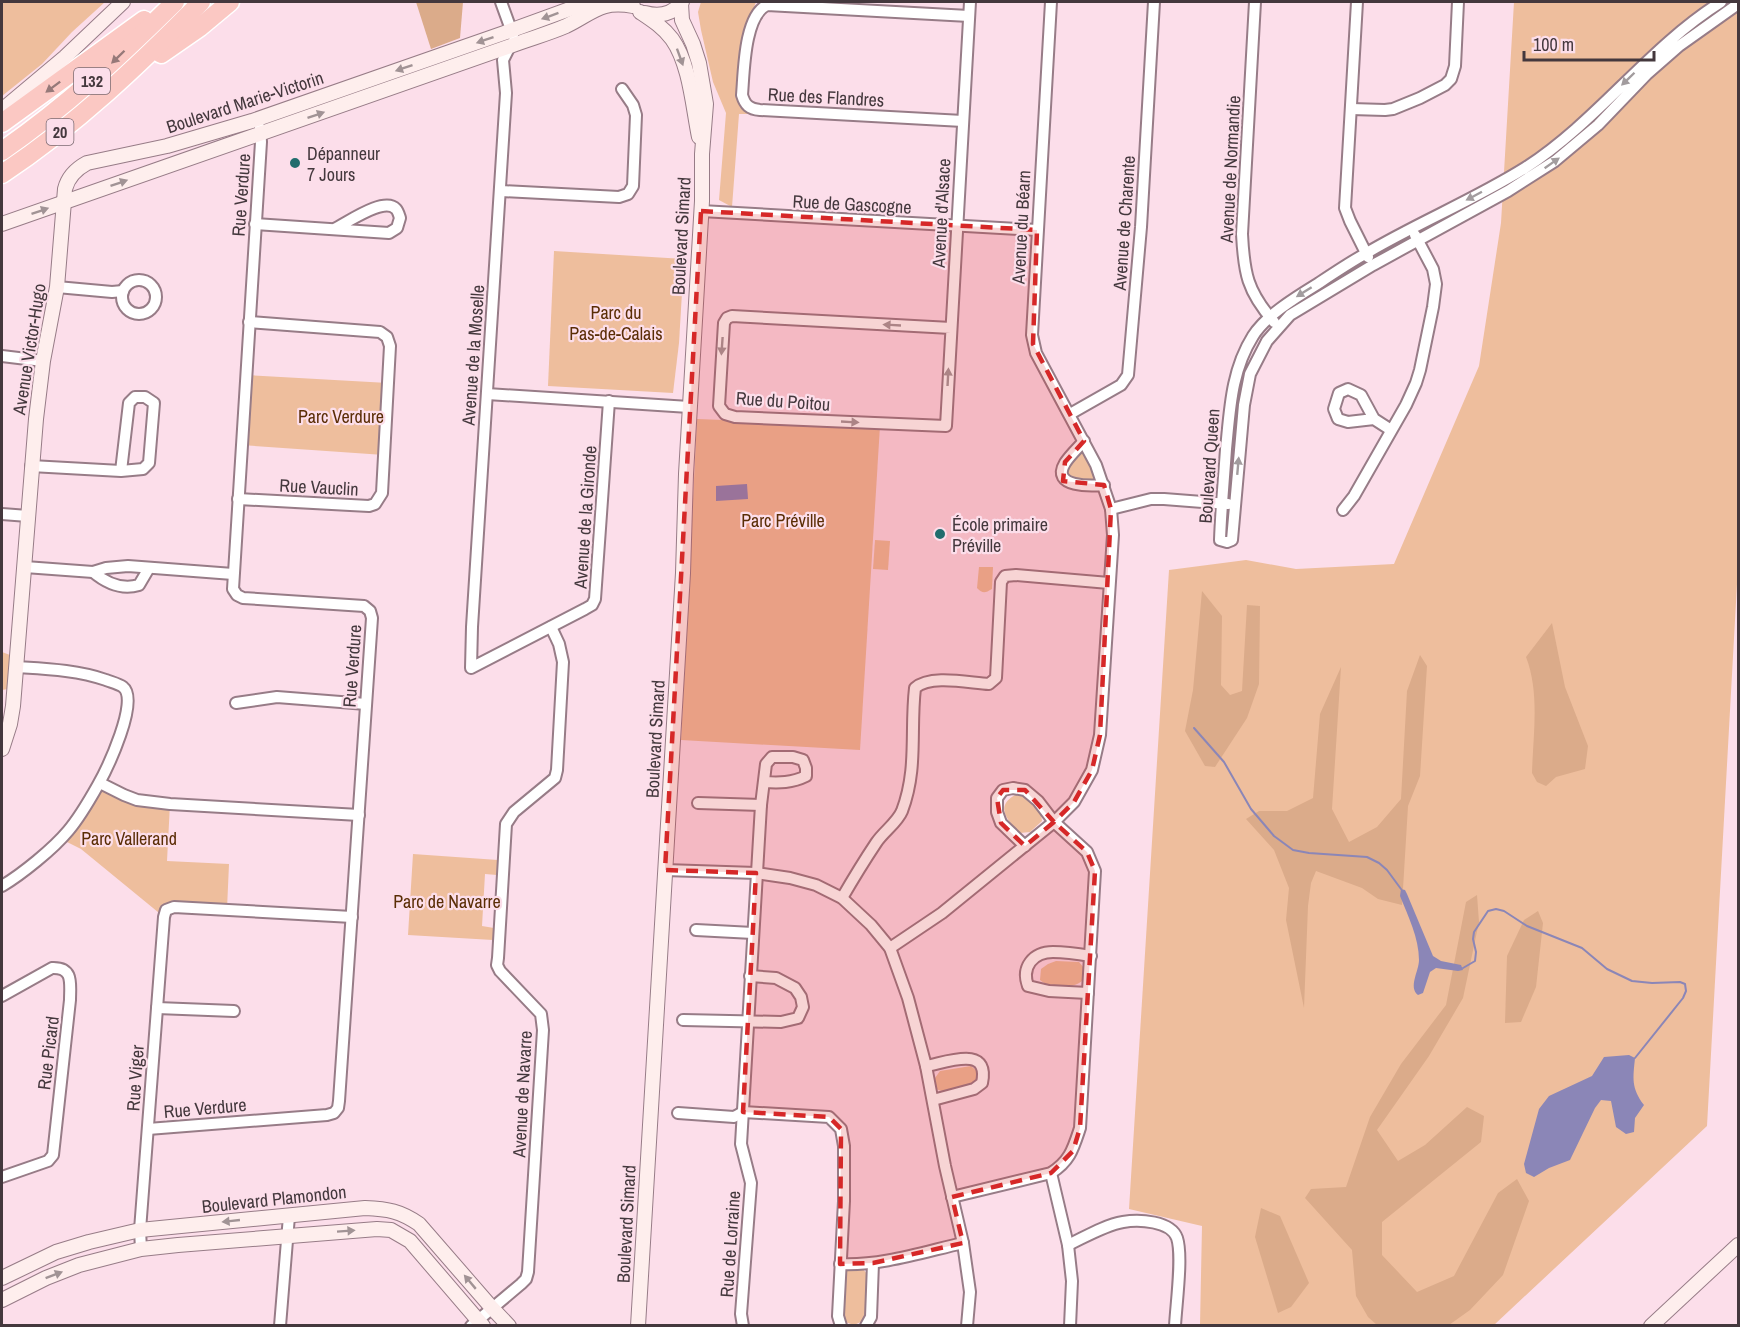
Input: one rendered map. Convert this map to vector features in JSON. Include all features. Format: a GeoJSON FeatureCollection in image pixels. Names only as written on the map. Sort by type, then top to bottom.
{"type":"FeatureCollection","features":[{"type":"Feature","properties":{"kind":"highway"},"geometry":{"type":"LineString","coordinates":[[2,123],[170,2]]}},
{"type":"Feature","properties":{"kind":"highway","name":"132"},"geometry":{"type":"LineString","coordinates":[[2,152],[85,87],[175,2]]}},
{"type":"Feature","properties":{"kind":"highway","name":"20"},"geometry":{"type":"LineString","coordinates":[[2,174],[54,137],[116,86],[201,2]]}},
{"type":"Feature","properties":{"kind":"highway"},"geometry":{"type":"LineString","coordinates":[[116,86],[200,27],[230,2]]}},
{"type":"Feature","properties":{"kind":"street"},"geometry":{"type":"LineString","coordinates":[[2,110],[59,63],[123,2]]}},
{"type":"Feature","properties":{"kind":"street"},"geometry":{"type":"LineString","coordinates":[[501,2],[511,30],[513,45]]}},
{"type":"Feature","properties":{"kind":"street","name":"Boulevard Marie-Victorin"},"geometry":{"type":"LineString","coordinates":[[64,203],[64,189],[68,181],[76,169],[87,163],[160,148],[257,119],[589,2]]}},
{"type":"Feature","properties":{"kind":"street","name":"Avenue d'Alsace"},"geometry":{"type":"LineString","coordinates":[[946,426],[970,2]]}},
{"type":"Feature","properties":{"kind":"street","name":"Avenue du Béarn"},"geometry":{"type":"LineString","coordinates":[[890,948],[942,914],[1054,822],[1074,802],[1092,770],[1100,735],[1113,535],[1112,509],[1084,441],[1033,344],[1032,324],[1051,2]]}},
{"type":"Feature","properties":{"kind":"street","name":"Avenue de Charente"},"geometry":{"type":"LineString","coordinates":[[1070,414],[1121,385],[1128,375],[1141,227],[1154,2]]}},
{"type":"Feature","properties":{"kind":"street","name":"Avenue de Normandie"},"geometry":{"type":"LineString","coordinates":[[1255,2],[1242,234],[1243,264],[1251,290],[1280,327]]}},
{"type":"Feature","properties":{"kind":"street"},"geometry":{"type":"LineString","coordinates":[[1357,2],[1345,208],[1372,265]]}},
{"type":"Feature","properties":{"kind":"street"},"geometry":{"type":"LineString","coordinates":[[1351,109],[1385,111],[1393,109],[1445,85],[1451,79],[1455,66],[1458,2]]}},
{"type":"Feature","properties":{"kind":"street","name":"Boulevard Queen"},"geometry":{"type":"LineString","coordinates":[[1505,186],[1522,169],[1566,138],[1590,117],[1676,34],[1721,2]]}},
{"type":"Feature","properties":{"kind":"street","name":"Boulevard Marie-Victorin"},"geometry":{"type":"LineString","coordinates":[[2,224],[458,65],[564,26],[602,6],[614,4],[634,6],[651,15],[662,15],[673,11],[681,3]]}},
{"type":"Feature","properties":{"kind":"street","name":"Boulevard Simard"},"geometry":{"type":"LineString","coordinates":[[638,1326],[683,573],[689,407],[706,104],[697,55],[682,21],[681,3]]}},
{"type":"Feature","properties":{"kind":"street","name":"Boulevard Queen"},"geometry":{"type":"LineString","coordinates":[[1414,235],[1366,253],[1282,306],[1254,334],[1239,362],[1231,396],[1220,540],[1227,542],[1232,540],[1244,405],[1250,374],[1267,341],[1290,315],[1372,265],[1414,235],[1549,165],[1574,146],[1679,46],[1738,4]]}},
{"type":"Feature","properties":{"kind":"street","name":"Rue des Flandres"},"geometry":{"type":"LineString","coordinates":[[963,121],[760,110],[747,106],[742,95],[746,44],[758,12],[767,5],[841,5],[969,16]]}},
{"type":"Feature","properties":{"kind":"street","name":"Boulevard Simard"},"geometry":{"type":"LineString","coordinates":[[634,6],[665,31],[679,53],[687,80],[702,154]]}},
{"type":"Feature","properties":{"kind":"street","name":"Avenue de la Moselle"},"geometry":{"type":"LineString","coordinates":[[471,668],[471,627],[501,190],[506,93],[503,58],[513,45]]}},
{"type":"Feature","properties":{"kind":"street"},"geometry":{"type":"LineString","coordinates":[[501,190],[619,197],[628,194],[633,186],[636,115],[633,105],[621,89]]}},
{"type":"Feature","properties":{"kind":"street","name":"Rue Verdure"},"geometry":{"type":"LineString","coordinates":[[148,1129],[334,1113],[339,1101],[372,618],[364,606],[243,598],[233,589],[261,134],[257,119]]}},
{"type":"Feature","properties":{"kind":"street","name":"Avenue Victor-Hugo"},"geometry":{"type":"LineString","coordinates":[[2,749],[10,724],[32,466],[43,361],[57,287],[64,203]]}},
{"type":"Feature","properties":{"kind":"street"},"geometry":{"type":"LineString","coordinates":[[255,224],[389,233],[397,228],[400,218],[396,209],[389,205],[380,205],[334,229]]}},
{"type":"Feature","properties":{"kind":"street","name":"Rue de Gascogne"},"geometry":{"type":"LineString","coordinates":[[701,211],[1037,230]]}},
{"type":"Feature","properties":{"kind":"street"},"geometry":{"type":"LineString","coordinates":[[1343,510],[1358,489],[1391,429],[1416,383],[1420,370],[1436,284],[1433,269],[1414,235]]}},
{"type":"Feature","properties":{"kind":"street"},"geometry":{"type":"LineString","coordinates":[[57,287],[123,291]]}},
{"type":"Feature","properties":{"kind":"street","name":"Rue du Poitou"},"geometry":{"type":"LineString","coordinates":[[946,426],[735,417],[722,410],[719,400],[724,323],[732,316],[951,328]]}},
{"type":"Feature","properties":{"kind":"street","name":"Rue Vauclin"},"geometry":{"type":"LineString","coordinates":[[238,499],[369,506],[375,504],[382,493],[384,464],[390,346],[387,337],[380,332],[249,322]]}},
{"type":"Feature","properties":{"kind":"street"},"geometry":{"type":"LineString","coordinates":[[2,356],[43,361]]}},
{"type":"Feature","properties":{"kind":"street"},"geometry":{"type":"LineString","coordinates":[[487,394],[689,407]]}},
{"type":"Feature","properties":{"kind":"street"},"geometry":{"type":"LineString","coordinates":[[32,466],[121,471],[143,469],[149,463],[154,403],[146,398],[135,397],[129,403],[121,471]]}},
{"type":"Feature","properties":{"kind":"street","name":"Avenue de la Gironde"},"geometry":{"type":"LineString","coordinates":[[471,668],[592,605],[595,599],[609,401]]}},
{"type":"Feature","properties":{"kind":"street"},"geometry":{"type":"LineString","coordinates":[[1374,419],[1391,429]]}},
{"type":"Feature","properties":{"kind":"street"},"geometry":{"type":"LineString","coordinates":[[1084,441],[1065,462],[1064,479],[1075,485],[1104,485]]}},
{"type":"Feature","properties":{"kind":"street"},"geometry":{"type":"LineString","coordinates":[[1112,509],[1150,499],[1234,505]]}},
{"type":"Feature","properties":{"kind":"street"},"geometry":{"type":"LineString","coordinates":[[2,514],[28,516]]}},
{"type":"Feature","properties":{"kind":"street"},"geometry":{"type":"LineString","coordinates":[[25,567],[93,572],[128,566],[233,574]]}},
{"type":"Feature","properties":{"kind":"street"},"geometry":{"type":"LineString","coordinates":[[93,572],[102,580],[131,588],[139,585],[149,568]]}},
{"type":"Feature","properties":{"kind":"street"},"geometry":{"type":"LineString","coordinates":[[842,898],[877,841],[901,813],[912,776],[915,688],[921,683],[935,680],[989,684],[996,678],[1001,582],[1005,576],[1109,583]]}},
{"type":"Feature","properties":{"kind":"street","name":"Avenue de Navarre"},"geometry":{"type":"LineString","coordinates":[[477,1324],[526,1279],[528,1272],[542,1018],[541,1014],[497,965],[506,824],[514,812],[555,778],[557,770],[563,662],[559,644],[551,627]]}},
{"type":"Feature","properties":{"kind":"street"},"geometry":{"type":"LineString","coordinates":[[2,886],[61,839],[81,814],[100,783],[115,748],[127,714],[128,703],[127,693],[123,687],[87,674],[66,670],[16,667]]}},
{"type":"Feature","properties":{"kind":"street"},"geometry":{"type":"LineString","coordinates":[[237,703],[277,697],[366,704]]}},
{"type":"Feature","properties":{"kind":"street","name":"Rue de Lorraine"},"geometry":{"type":"LineString","coordinates":[[743,1326],[741,1314],[751,1183],[741,1144],[760,805],[764,782]]}},
{"type":"Feature","properties":{"kind":"street"},"geometry":{"type":"LineString","coordinates":[[100,783],[137,800],[359,815]]}},
{"type":"Feature","properties":{"kind":"street"},"geometry":{"type":"LineString","coordinates":[[952,1197],[1051,1173],[1062,1166],[1073,1151],[1080,1128],[1095,871],[1087,852],[1054,822],[1038,801],[1025,790],[1013,788],[1003,790],[997,798],[997,812],[1001,823],[1025,846]]}},
{"type":"Feature","properties":{"kind":"street"},"geometry":{"type":"LineString","coordinates":[[698,803],[760,805]]}},
{"type":"Feature","properties":{"kind":"street"},"geometry":{"type":"LineString","coordinates":[[665,870],[756,873],[816,885],[842,898],[871,925],[890,948],[908,998],[926,1066],[963,1243],[969,1292],[967,1326]]}},
{"type":"Feature","properties":{"kind":"street","name":"Rue Viger"},"geometry":{"type":"LineString","coordinates":[[141,1249],[140,1230],[166,910],[174,907],[352,917]]}},
{"type":"Feature","properties":{"kind":"street"},"geometry":{"type":"LineString","coordinates":[[696,930],[753,933]]}},
{"type":"Feature","properties":{"kind":"street"},"geometry":{"type":"LineString","coordinates":[[1088,993],[1049,991],[1028,986],[1025,978],[1028,963],[1037,956],[1051,952],[1091,956]]}},
{"type":"Feature","properties":{"kind":"street","name":"Rue Picard"},"geometry":{"type":"LineString","coordinates":[[2,996],[52,968],[65,971],[70,979],[70,1000],[52,1155],[48,1161],[2,1176]]}},
{"type":"Feature","properties":{"kind":"street"},"geometry":{"type":"LineString","coordinates":[[683,1020],[781,1022],[798,1018],[803,1007],[801,997],[795,988],[776,978],[750,976]]}},
{"type":"Feature","properties":{"kind":"street"},"geometry":{"type":"LineString","coordinates":[[157,1008],[234,1011]]}},
{"type":"Feature","properties":{"kind":"street"},"geometry":{"type":"LineString","coordinates":[[926,1066],[970,1058],[978,1061],[984,1073],[982,1083],[974,1089],[933,1101]]}},
{"type":"Feature","properties":{"kind":"street"},"geometry":{"type":"LineString","coordinates":[[678,1113],[734,1117],[743,1112],[829,1117],[841,1129],[844,1146],[844,1201],[838,1316],[841,1326]]}},
{"type":"Feature","properties":{"kind":"street"},"geometry":{"type":"LineString","coordinates":[[1051,1173],[1068,1245],[1071,1281],[1070,1326]]}},
{"type":"Feature","properties":{"kind":"street","name":"Boulevard Plamondon"},"geometry":{"type":"LineString","coordinates":[[2,1278],[56,1252],[140,1230],[365,1208],[388,1209],[405,1214],[419,1224],[509,1326]]}},
{"type":"Feature","properties":{"kind":"street"},"geometry":{"type":"LineString","coordinates":[[280,1326],[289,1216]]}},
{"type":"Feature","properties":{"kind":"street"},"geometry":{"type":"LineString","coordinates":[[1068,1245],[1123,1222],[1160,1224],[1169,1228],[1176,1237],[1180,1253],[1175,1326]]}},
{"type":"Feature","properties":{"kind":"street","name":"Boulevard Plamondon"},"geometry":{"type":"LineString","coordinates":[[2,1300],[46,1278],[80,1265],[141,1249],[377,1229],[391,1230],[410,1241],[477,1324]]}},
{"type":"Feature","properties":{"kind":"street"},"geometry":{"type":"LineString","coordinates":[[840,1264],[873,1263],[963,1243]]}},
{"type":"Feature","properties":{"kind":"street"},"geometry":{"type":"LineString","coordinates":[[1651,1326],[1738,1245]]}},
{"type":"Feature","properties":{"kind":"street"},"geometry":{"type":"LineString","coordinates":[[866,1326],[871,1317],[873,1263]]}},
{"type":"Feature","properties":{"kind":"highlighted area"},"geometry":{"type":"Polygon","coordinates":[[[701,211],[1037,230],[1033,344],[1084,441],[1065,462],[1063,481],[1104,485],[1111,509],[1100,735],[1092,770],[1074,802],[1054,822],[1087,852],[1095,871],[1080,1128],[1073,1151],[1051,1173],[952,1197],[963,1243],[873,1263],[840,1264],[841,1129],[829,1117],[743,1112],[756,873],[665,870],[701,211]],[[1003,790],[997,798],[1001,823],[1025,846],[1054,822],[1025,790],[1003,790]]]}},
{"type":"Feature","properties":{"kind":"green space"},"geometry":{"type":"Polygon","coordinates":[[[2,2],[105,2],[42,64],[2,96],[2,2]]]}},
{"type":"Feature","properties":{"kind":"green space"},"geometry":{"type":"Polygon","coordinates":[[[701,2],[756,2],[741,40],[738,101],[741,108],[750,114],[739,114],[732,207],[719,200],[726,113],[713,82],[701,30],[698,12],[701,2]]]}},
{"type":"Feature","properties":{"kind":"green space"},"geometry":{"type":"Polygon","coordinates":[[[1514,2],[1738,2],[1738,566],[1707,1126],[1494,1325],[1200,1325],[1202,1226],[1129,1209],[1169,570],[1246,560],[1296,569],[1394,564],[1479,366],[1501,223],[1514,2]]]}},
{"type":"Feature","properties":{"kind":"green space","name":"Parc du Pas-de-Calais"},"geometry":{"type":"Polygon","coordinates":[[[554,251],[684,259],[679,343],[673,393],[548,386],[554,251]]]}},
{"type":"Feature","properties":{"kind":"green space","name":"Parc Verdure"},"geometry":{"type":"Polygon","coordinates":[[[246,375],[388,383],[384,455],[241,445],[246,375]]]}},
{"type":"Feature","properties":{"kind":"green space","name":"Parc Préville"},"geometry":{"type":"Polygon","coordinates":[[[697,419],[880,426],[860,750],[681,740],[697,419]]]}},
{"type":"Feature","properties":{"kind":"green space"},"geometry":{"type":"Polygon","coordinates":[[[1079,453],[1086,455],[1096,476],[1092,481],[1072,481],[1066,472],[1068,465],[1079,453]]]}},
{"type":"Feature","properties":{"kind":"green space"},"geometry":{"type":"Polygon","coordinates":[[[875,540],[890,541],[888,570],[873,569],[875,540]]]}},
{"type":"Feature","properties":{"kind":"green space"},"geometry":{"type":"Polygon","coordinates":[[[979,567],[993,567],[992,589],[986,592],[977,588],[979,567]]]}},
{"type":"Feature","properties":{"kind":"green space"},"geometry":{"type":"Polygon","coordinates":[[[2,652],[10,655],[8,689],[2,690],[2,652]]]}},
{"type":"Feature","properties":{"kind":"green space","name":"Parc Vallerand"},"geometry":{"type":"Polygon","coordinates":[[[100,783],[124,795],[170,804],[167,861],[229,864],[227,909],[174,907],[164,917],[81,849],[61,839],[100,783]]]}},
{"type":"Feature","properties":{"kind":"green space"},"geometry":{"type":"Polygon","coordinates":[[[1017,794],[1031,800],[1041,815],[1042,821],[1030,832],[1020,833],[1005,814],[1006,803],[1017,794]]]}},
{"type":"Feature","properties":{"kind":"green space","name":"Parc de Navarre"},"geometry":{"type":"Polygon","coordinates":[[[413,854],[498,860],[497,875],[485,874],[482,926],[494,928],[493,940],[408,935],[413,854]]]}},
{"type":"Feature","properties":{"kind":"green space"},"geometry":{"type":"Polygon","coordinates":[[[1056,961],[1079,962],[1084,968],[1082,981],[1078,984],[1061,986],[1049,985],[1040,980],[1041,969],[1056,961]]]}},
{"type":"Feature","properties":{"kind":"green space"},"geometry":{"type":"Polygon","coordinates":[[[971,1066],[977,1071],[978,1079],[974,1083],[952,1091],[936,1089],[935,1078],[940,1071],[971,1066]]]}},
{"type":"Feature","properties":{"kind":"green space"},"geometry":{"type":"Polygon","coordinates":[[[849,1268],[862,1268],[868,1275],[866,1316],[863,1321],[854,1325],[845,1322],[843,1316],[846,1272],[849,1268]]]}},
{"type":"Feature","properties":{"kind":"shaded area"},"geometry":{"type":"Polygon","coordinates":[[[416,2],[463,2],[460,38],[431,49],[416,2]]]}},
{"type":"Feature","properties":{"kind":"shaded area"},"geometry":{"type":"Polygon","coordinates":[[[747,484],[748,499],[716,501],[716,486],[747,484]]]}},
{"type":"Feature","properties":{"kind":"shaded area"},"geometry":{"type":"Polygon","coordinates":[[[1202,591],[1222,616],[1221,685],[1230,695],[1242,691],[1247,605],[1260,606],[1259,684],[1247,718],[1215,767],[1205,766],[1185,731],[1193,690],[1202,591]]]}},
{"type":"Feature","properties":{"kind":"shaded area"},"geometry":{"type":"Polygon","coordinates":[[[1552,623],[1565,687],[1588,746],[1585,769],[1556,777],[1546,786],[1537,782],[1532,773],[1534,700],[1526,657],[1552,623]]]}},
{"type":"Feature","properties":{"kind":"shaded area"},"geometry":{"type":"Polygon","coordinates":[[[1420,655],[1427,666],[1420,776],[1408,806],[1402,905],[1378,899],[1362,888],[1316,871],[1311,883],[1308,906],[1304,1008],[1286,920],[1289,888],[1274,850],[1246,819],[1259,811],[1287,811],[1313,798],[1320,714],[1341,667],[1332,809],[1349,842],[1377,827],[1401,799],[1407,691],[1420,655]]]}},
{"type":"Feature","properties":{"kind":"shaded area"},"geometry":{"type":"Polygon","coordinates":[[[1401,889],[1407,894],[1433,956],[1441,961],[1461,965],[1463,970],[1436,968],[1430,972],[1423,993],[1418,995],[1415,992],[1414,983],[1419,964],[1419,952],[1400,896],[1401,889]]]}},
{"type":"Feature","properties":{"kind":"shaded area"},"geometry":{"type":"Polygon","coordinates":[[[1477,895],[1479,922],[1463,998],[1429,1056],[1377,1130],[1398,1161],[1425,1145],[1467,1107],[1484,1116],[1481,1142],[1382,1222],[1382,1255],[1417,1292],[1454,1276],[1498,1193],[1517,1179],[1529,1201],[1503,1275],[1470,1310],[1449,1325],[1377,1325],[1368,1317],[1356,1296],[1352,1250],[1305,1198],[1311,1189],[1346,1187],[1370,1117],[1401,1064],[1446,1005],[1466,902],[1477,895]]]}},
{"type":"Feature","properties":{"kind":"shaded area"},"geometry":{"type":"Polygon","coordinates":[[[1538,911],[1543,923],[1536,987],[1521,1022],[1505,1023],[1507,956],[1524,920],[1538,911]]]}},
{"type":"Feature","properties":{"kind":"shaded area"},"geometry":{"type":"Polygon","coordinates":[[[1629,1055],[1635,1058],[1634,1083],[1644,1105],[1635,1118],[1634,1132],[1626,1134],[1616,1127],[1611,1101],[1601,1100],[1570,1160],[1534,1177],[1526,1173],[1524,1164],[1539,1109],[1549,1096],[1592,1076],[1604,1057],[1629,1055]]]}},
{"type":"Feature","properties":{"kind":"shaded area"},"geometry":{"type":"Polygon","coordinates":[[[1261,1208],[1280,1216],[1309,1283],[1291,1307],[1278,1313],[1255,1237],[1261,1208]]]}},
{"type":"Feature","properties":{"kind":"waterway"},"geometry":{"type":"LineString","coordinates":[[1194,728],[1224,762],[1251,809],[1274,836],[1293,850],[1367,857],[1387,870],[1401,889]]}},
{"type":"Feature","properties":{"kind":"waterway"},"geometry":{"type":"LineString","coordinates":[[1463,968],[1475,961],[1474,932],[1488,911],[1496,909],[1504,911],[1527,926],[1582,948],[1607,969],[1632,981],[1685,984],[1686,991],[1683,998],[1635,1058]]}},
{"type":"Feature","properties":{"kind":"place","name":"Dépanneur 7 Jours"},"geometry":{"type":"Point","coordinates":[295,163]}},
{"type":"Feature","properties":{"kind":"place","name":"École primaire Préville"},"geometry":{"type":"Point","coordinates":[940,534]}}]}
